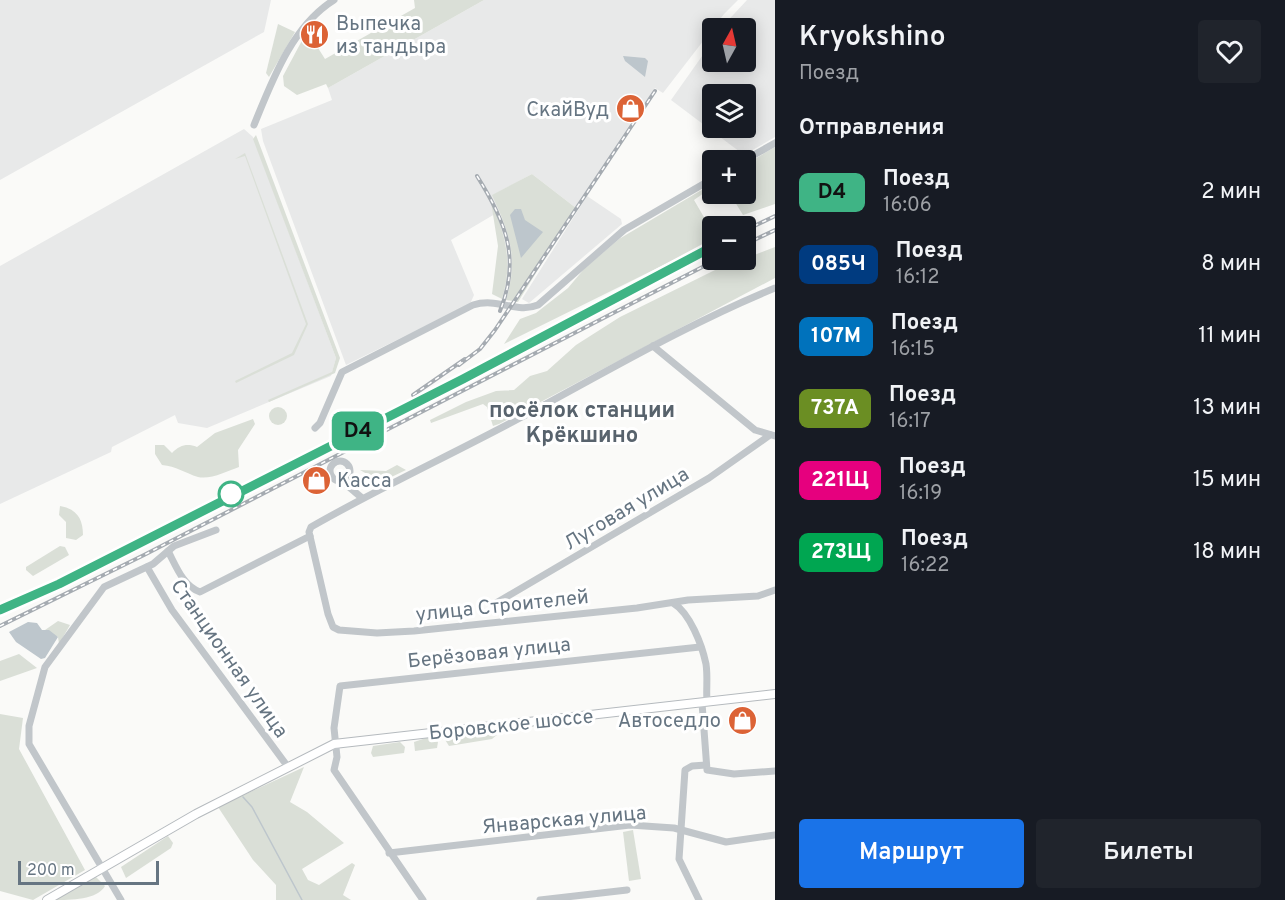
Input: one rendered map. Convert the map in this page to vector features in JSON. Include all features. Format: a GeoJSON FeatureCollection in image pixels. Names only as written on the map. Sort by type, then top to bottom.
{"type":"FeatureCollection","features":[{"type":"Feature","properties":{"kind":"main road","name":"Боровское шоссе"},"geometry":{"type":"LineString","coordinates":[[101,870],[196,814],[334,744],[775,694]]}},
{"type":"Feature","properties":{"kind":"main road"},"geometry":{"type":"LineString","coordinates":[[47,900],[101,870]]}},
{"type":"Feature","properties":{"kind":"street"},"geometry":{"type":"LineString","coordinates":[[254,125],[282,64],[310,19],[334,0]]}},
{"type":"Feature","properties":{"kind":"street"},"geometry":{"type":"LineString","coordinates":[[756,153],[775,143]]}},
{"type":"Feature","properties":{"kind":"street"},"geometry":{"type":"LineString","coordinates":[[315,428],[324,414],[338,376],[473,305],[490,301],[524,309],[538,305],[624,230],[702,185]]}},
{"type":"Feature","properties":{"kind":"street"},"geometry":{"type":"LineString","coordinates":[[168,551],[186,582],[200,592],[310,536],[311,527],[362,498],[496,431],[653,346],[775,288]]}},
{"type":"Feature","properties":{"kind":"street"},"geometry":{"type":"LineString","coordinates":[[653,346],[755,430],[772,435]]}},
{"type":"Feature","properties":{"kind":"street","name":"Луговая улица"},"geometry":{"type":"LineString","coordinates":[[496,603],[709,478],[772,435]]}},
{"type":"Feature","properties":{"kind":"street"},"geometry":{"type":"LineString","coordinates":[[346,481],[362,498]]}},
{"type":"Feature","properties":{"kind":"street"},"geometry":{"type":"LineString","coordinates":[[121,900],[101,870],[29,744],[28,734],[49,659],[105,586],[147,567],[168,551],[200,535],[216,530]]}},
{"type":"Feature","properties":{"kind":"street","name":"улица Строителей"},"geometry":{"type":"LineString","coordinates":[[310,536],[333,627],[373,633],[414,631],[688,600],[758,597],[775,590]]}},
{"type":"Feature","properties":{"kind":"street","name":"Станционная улица"},"geometry":{"type":"LineString","coordinates":[[147,567],[172,610],[288,766]]}},
{"type":"Feature","properties":{"kind":"street"},"geometry":{"type":"LineString","coordinates":[[673,603],[685,613],[706,666],[704,702],[706,766],[712,772],[734,774],[775,771]]}},
{"type":"Feature","properties":{"kind":"street","name":"Берёзовая улица"},"geometry":{"type":"LineString","coordinates":[[334,744],[337,691],[342,685],[700,647]]}},
{"type":"Feature","properties":{"kind":"street"},"geometry":{"type":"LineString","coordinates":[[334,744],[337,757],[334,770],[423,900]]}},
{"type":"Feature","properties":{"kind":"street"},"geometry":{"type":"LineString","coordinates":[[699,900],[680,863],[680,830],[686,770],[692,766],[706,766]]}},
{"type":"Feature","properties":{"kind":"street","name":"Январская улица"},"geometry":{"type":"LineString","coordinates":[[389,853],[630,825],[680,830],[726,842],[775,835]]}},
{"type":"Feature","properties":{"kind":"street"},"geometry":{"type":"LineString","coordinates":[[540,900],[627,890]]}},
{"type":"Feature","properties":{"kind":"shaded area"},"geometry":{"type":"Polygon","coordinates":[[[0,0],[271,0],[264,32],[0,180],[0,0]]]}},
{"type":"Feature","properties":{"kind":"shaded area"},"geometry":{"type":"Polygon","coordinates":[[[414,0],[484,0],[328,88],[326,84],[297,95],[284,86],[283,76],[306,33],[309,42],[313,40],[325,59],[415,8],[414,0]]]}},
{"type":"Feature","properties":{"kind":"shaded area"},"geometry":{"type":"Polygon","coordinates":[[[484,0],[738,0],[721,18],[702,18],[702,42],[663,93],[655,88],[576,208],[532,174],[493,195],[500,211],[451,240],[474,295],[470,304],[346,365],[263,141],[261,129],[332,100],[328,88],[484,0]]]}},
{"type":"Feature","properties":{"kind":"shaded area"},"geometry":{"type":"Polygon","coordinates":[[[747,0],[775,0],[775,137],[753,150],[737,150],[721,138],[756,138],[756,84],[702,84],[702,123],[671,100],[702,56],[702,72],[756,72],[756,18],[730,18],[747,0]]]}},
{"type":"Feature","properties":{"kind":"shaded area"},"geometry":{"type":"Polygon","coordinates":[[[278,24],[295,32],[269,77],[266,73],[278,24]]]}},
{"type":"Feature","properties":{"kind":"shaded area"},"geometry":{"type":"Polygon","coordinates":[[[623,56],[645,58],[648,61],[645,77],[625,61],[623,56]]]}},
{"type":"Feature","properties":{"kind":"shaded area"},"geometry":{"type":"Polygon","coordinates":[[[244,129],[253,137],[336,358],[331,376],[207,428],[178,423],[175,415],[112,447],[111,452],[0,504],[0,266],[244,129]]]}},
{"type":"Feature","properties":{"kind":"shaded area"},"geometry":{"type":"Polygon","coordinates":[[[256,135],[340,358],[335,373],[269,402],[268,400],[332,372],[336,358],[253,139],[256,135]]]}},
{"type":"Feature","properties":{"kind":"shaded area"},"geometry":{"type":"Polygon","coordinates":[[[775,147],[775,204],[743,215],[736,204],[756,204],[756,158],[775,147]]]}},
{"type":"Feature","properties":{"kind":"shaded area"},"geometry":{"type":"Polygon","coordinates":[[[245,153],[308,324],[294,355],[236,383],[235,381],[292,353],[306,324],[245,156],[235,159],[245,153]]]}},
{"type":"Feature","properties":{"kind":"shaded area"},"geometry":{"type":"Polygon","coordinates":[[[532,174],[576,208],[518,302],[506,300],[512,271],[512,258],[507,233],[492,195],[532,174]]]}},
{"type":"Feature","properties":{"kind":"shaded area"},"geometry":{"type":"Polygon","coordinates":[[[702,190],[702,194],[694,200],[703,216],[702,246],[504,344],[520,319],[536,313],[568,288],[584,269],[619,239],[702,190]]]}},
{"type":"Feature","properties":{"kind":"shaded area"},"geometry":{"type":"Polygon","coordinates":[[[587,196],[621,219],[622,224],[529,303],[522,299],[587,196]]]}},
{"type":"Feature","properties":{"kind":"shaded area"},"geometry":{"type":"Polygon","coordinates":[[[491,202],[501,226],[506,249],[507,273],[502,299],[492,294],[498,246],[491,202]]]}},
{"type":"Feature","properties":{"kind":"shaded area"},"geometry":{"type":"Polygon","coordinates":[[[515,209],[521,209],[525,220],[543,232],[521,258],[510,215],[515,209]]]}},
{"type":"Feature","properties":{"kind":"shaded area"},"geometry":{"type":"Polygon","coordinates":[[[775,247],[775,278],[499,424],[493,426],[487,407],[483,404],[431,423],[430,420],[466,402],[496,391],[514,390],[530,376],[547,371],[576,345],[620,317],[715,270],[756,270],[756,254],[775,247]]]}},
{"type":"Feature","properties":{"kind":"shaded area"},"geometry":{"type":"Polygon","coordinates":[[[278,407],[284,410],[287,416],[284,422],[278,425],[272,422],[269,416],[272,410],[278,407]]]}},
{"type":"Feature","properties":{"kind":"shaded area"},"geometry":{"type":"Polygon","coordinates":[[[253,419],[255,424],[238,450],[239,467],[224,473],[198,477],[162,465],[155,454],[155,445],[164,445],[172,453],[184,446],[197,447],[215,433],[253,419]]]}},
{"type":"Feature","properties":{"kind":"shaded area"},"geometry":{"type":"Polygon","coordinates":[[[397,465],[406,470],[381,482],[360,470],[386,471],[397,465]]]}},
{"type":"Feature","properties":{"kind":"shaded area"},"geometry":{"type":"Polygon","coordinates":[[[60,506],[75,512],[82,524],[83,535],[76,540],[66,538],[66,522],[59,515],[60,506]]]}},
{"type":"Feature","properties":{"kind":"shaded area"},"geometry":{"type":"Polygon","coordinates":[[[60,546],[65,547],[69,555],[33,576],[26,570],[26,567],[60,546]]]}},
{"type":"Feature","properties":{"kind":"shaded area"},"geometry":{"type":"Polygon","coordinates":[[[58,621],[70,625],[59,644],[58,637],[45,630],[58,621]]]}},
{"type":"Feature","properties":{"kind":"shaded area"},"geometry":{"type":"Polygon","coordinates":[[[28,622],[37,623],[42,630],[49,630],[58,637],[45,658],[41,659],[16,642],[9,632],[28,622]]]}},
{"type":"Feature","properties":{"kind":"shaded area"},"geometry":{"type":"Polygon","coordinates":[[[19,654],[37,668],[0,681],[0,661],[19,654]]]}},
{"type":"Feature","properties":{"kind":"shaded area"},"geometry":{"type":"Polygon","coordinates":[[[0,714],[23,718],[19,749],[85,870],[33,900],[0,891],[0,714]]]}},
{"type":"Feature","properties":{"kind":"shaded area"},"geometry":{"type":"Polygon","coordinates":[[[496,730],[498,734],[492,739],[449,746],[444,738],[445,735],[496,730]]]}},
{"type":"Feature","properties":{"kind":"shaded area"},"geometry":{"type":"Polygon","coordinates":[[[434,738],[438,742],[437,748],[415,751],[414,742],[434,738]]]}},
{"type":"Feature","properties":{"kind":"shaded area"},"geometry":{"type":"Polygon","coordinates":[[[400,742],[405,747],[404,753],[373,757],[371,753],[373,746],[400,742]]]}},
{"type":"Feature","properties":{"kind":"shaded area"},"geometry":{"type":"Polygon","coordinates":[[[304,767],[290,802],[307,812],[344,843],[302,869],[308,880],[319,885],[352,863],[355,865],[343,895],[351,900],[276,900],[276,885],[253,860],[218,807],[304,767]]]}},
{"type":"Feature","properties":{"kind":"shaded area"},"geometry":{"type":"Polygon","coordinates":[[[633,830],[641,879],[629,881],[623,832],[633,830]]]}},
{"type":"Feature","properties":{"kind":"shaded area"},"geometry":{"type":"Polygon","coordinates":[[[168,836],[173,843],[171,848],[126,878],[121,867],[168,836]]]}},
{"type":"Feature","properties":{"kind":"shaded area"},"geometry":{"type":"Polygon","coordinates":[[[96,877],[105,886],[96,894],[83,898],[54,900],[96,877]]]}},
{"type":"Feature","properties":{"kind":"waterway"},"geometry":{"type":"LineString","coordinates":[[243,797],[252,807],[302,900]]}},
{"type":"Feature","properties":{"kind":"railway"},"geometry":{"type":"LineString","coordinates":[[459,365],[480,349],[495,330],[655,91]]}},
{"type":"Feature","properties":{"kind":"railway"},"geometry":{"type":"LineString","coordinates":[[477,176],[503,225],[510,258],[506,292],[500,311]]}},
{"type":"Feature","properties":{"kind":"railway"},"geometry":{"type":"LineString","coordinates":[[756,225],[775,216]]}},
{"type":"Feature","properties":{"kind":"railway"},"geometry":{"type":"LineString","coordinates":[[756,239],[775,230]]}},
{"type":"Feature","properties":{"kind":"railway"},"geometry":{"type":"LineString","coordinates":[[0,610],[59,584],[463,379],[702,252]]}},
{"type":"Feature","properties":{"kind":"railway"},"geometry":{"type":"LineString","coordinates":[[0,626],[144,555],[702,267]]}},
{"type":"Feature","properties":{"kind":"railway"},"geometry":{"type":"LineString","coordinates":[[413,395],[465,359]]}},
{"type":"Feature","properties":{"kind":"train","name":"D4"},"geometry":{"type":"LineString","coordinates":[[0,610],[59,584],[231,494],[451,384],[702,252]]}},
{"type":"Feature","properties":{"kind":"place","name":"Выпечка из тандыра"},"geometry":{"type":"Point","coordinates":[315,34]}},
{"type":"Feature","properties":{"kind":"place","name":"СкайВуд"},"geometry":{"type":"Point","coordinates":[630,109]}},
{"type":"Feature","properties":{"kind":"place","name":"Касса"},"geometry":{"type":"Point","coordinates":[316,480]}},
{"type":"Feature","properties":{"kind":"place","name":"Автоседло"},"geometry":{"type":"Point","coordinates":[742,720]}},
{"type":"Feature","properties":{"kind":"district","name":"посёлок станции Крёкшино"},"geometry":{"type":"Point","coordinates":[582,422]}}]}
